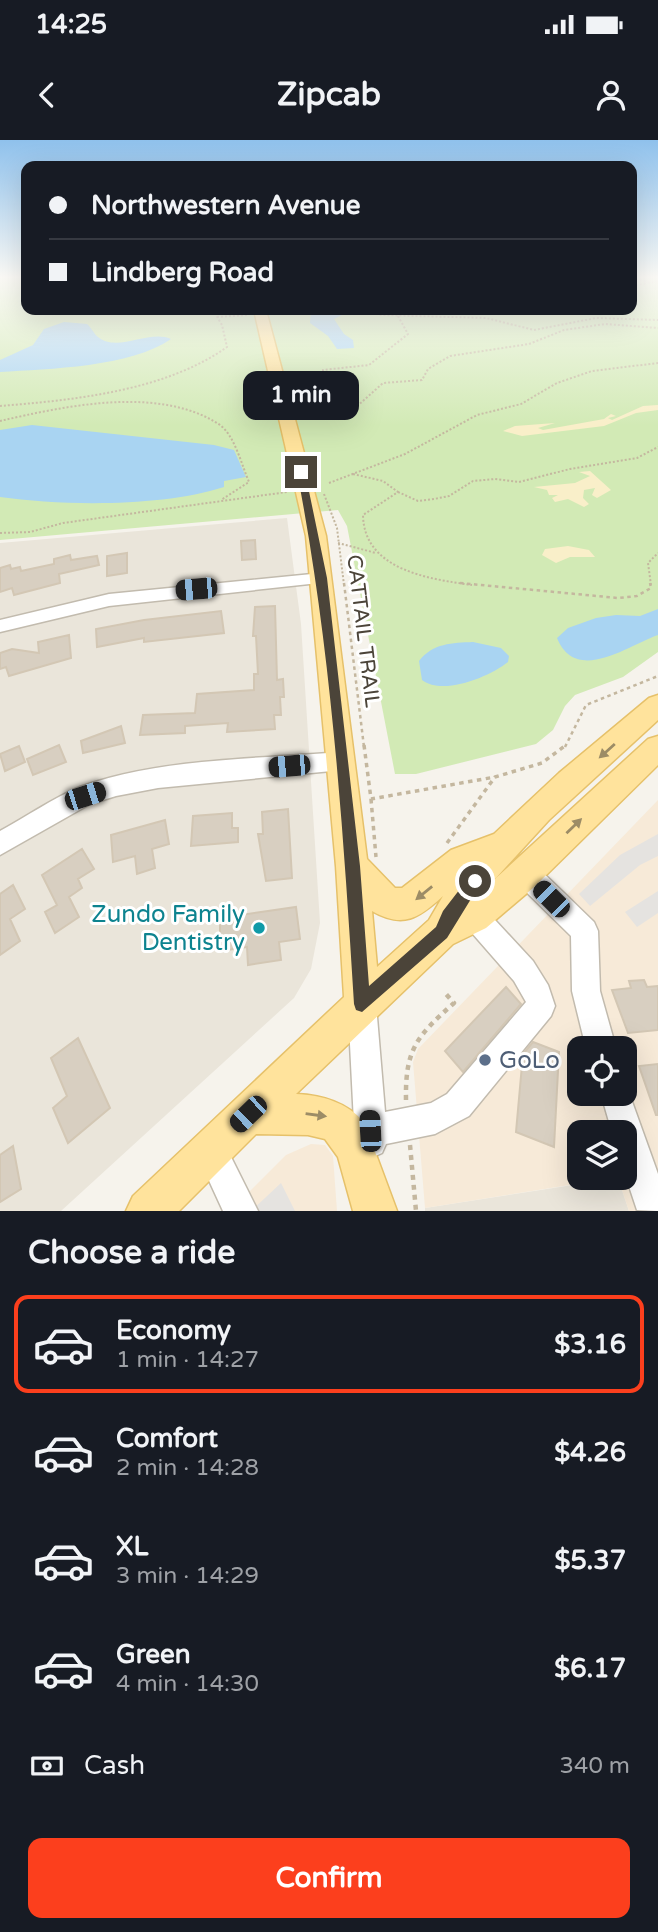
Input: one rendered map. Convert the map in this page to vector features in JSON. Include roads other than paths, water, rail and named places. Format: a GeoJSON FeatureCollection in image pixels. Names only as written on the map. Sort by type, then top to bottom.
{"type":"FeatureCollection","features":[{"type":"Feature","properties":{"kind":"main road"},"geometry":{"type":"LineString","coordinates":[[265,326],[301,472],[322,578],[342,761],[365,865],[382,901],[399,906],[415,900],[462,861],[502,846]]}},
{"type":"Feature","properties":{"kind":"main road"},"geometry":{"type":"LineString","coordinates":[[441,932],[448,917],[502,846],[655,713]]}},
{"type":"Feature","properties":{"kind":"main road"},"geometry":{"type":"LineString","coordinates":[[148,1211],[362,1004],[441,932],[474,916],[525,873],[658,747]]}},
{"type":"Feature","properties":{"kind":"main road"},"geometry":{"type":"LineString","coordinates":[[362,1004],[365,865]]}},
{"type":"Feature","properties":{"kind":"main road"},"geometry":{"type":"LineString","coordinates":[[248,1114],[319,1115],[342,1125],[355,1145],[376,1211]]}},
{"type":"Feature","properties":{"kind":"street"},"geometry":{"type":"LineString","coordinates":[[0,626],[109,600],[322,578]]}},
{"type":"Feature","properties":{"kind":"street"},"geometry":{"type":"LineString","coordinates":[[0,844],[85,796],[116,786],[158,778],[342,761]]}},
{"type":"Feature","properties":{"kind":"street"},"geometry":{"type":"LineString","coordinates":[[525,873],[585,931],[582,973],[597,1036]]}},
{"type":"Feature","properties":{"kind":"street"},"geometry":{"type":"LineString","coordinates":[[370,1131],[435,1118],[458,1105],[541,1006],[540,996],[531,982],[474,916]]}},
{"type":"Feature","properties":{"kind":"street"},"geometry":{"type":"LineString","coordinates":[[362,1004],[376,1211]]}},
{"type":"Feature","properties":{"kind":"street"},"geometry":{"type":"LineString","coordinates":[[620,1106],[649,1198],[657,1211]]}},
{"type":"Feature","properties":{"kind":"street"},"geometry":{"type":"LineString","coordinates":[[211,1150],[241,1211]]}},
{"type":"Feature","properties":{"kind":"water"},"geometry":{"type":"Polygon","coordinates":[[[53,326],[89,326],[97,336],[115,343],[153,337],[171,339],[134,356],[112,361],[65,368],[0,372],[0,360],[33,345],[44,329],[53,326]]]}},
{"type":"Feature","properties":{"kind":"water"},"geometry":{"type":"Polygon","coordinates":[[[314,326],[339,326],[353,340],[354,348],[337,349],[328,336],[314,326]]]}},
{"type":"Feature","properties":{"kind":"water"},"geometry":{"type":"Polygon","coordinates":[[[32,425],[214,445],[234,450],[246,477],[224,481],[224,487],[199,494],[143,501],[83,503],[0,497],[0,430],[32,425]]]}},
{"type":"Feature","properties":{"kind":"water"},"geometry":{"type":"Polygon","coordinates":[[[658,609],[658,635],[604,658],[577,659],[566,652],[557,638],[568,628],[596,618],[640,616],[658,609]]]}},
{"type":"Feature","properties":{"kind":"water"},"geometry":{"type":"Polygon","coordinates":[[[473,642],[501,648],[509,656],[508,662],[466,683],[442,686],[422,680],[419,661],[424,655],[437,647],[473,642]]]}},
{"type":"Feature","properties":{"kind":"place","name":"Zundo Family Dentistry"},"geometry":{"type":"Point","coordinates":[259,928]}},
{"type":"Feature","properties":{"kind":"place","name":"GoLo"},"geometry":{"type":"Point","coordinates":[485,1060]}}]}
